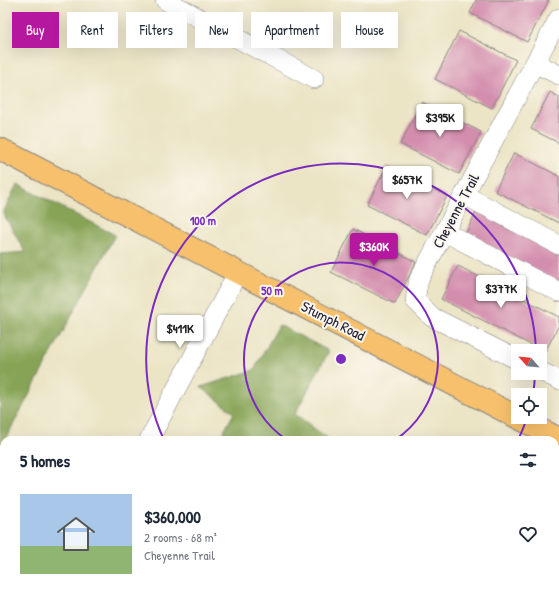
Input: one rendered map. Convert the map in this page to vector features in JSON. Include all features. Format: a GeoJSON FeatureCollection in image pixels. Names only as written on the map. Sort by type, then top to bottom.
{"type":"FeatureCollection","features":[{"type":"Feature","properties":{"kind":"main road","name":"Stumph Road"},"geometry":{"type":"LineString","coordinates":[[0,149],[238,272],[547,436]]}},
{"type":"Feature","properties":{"kind":"street"},"geometry":{"type":"LineString","coordinates":[[165,0],[314,79]]}},
{"type":"Feature","properties":{"kind":"street","name":"Cheyenne Trail"},"geometry":{"type":"LineString","coordinates":[[511,356],[432,317],[415,300],[419,279],[535,62],[558,23]]}},
{"type":"Feature","properties":{"kind":"street"},"geometry":{"type":"LineString","coordinates":[[535,62],[559,75]]}},
{"type":"Feature","properties":{"kind":"street"},"geometry":{"type":"LineString","coordinates":[[464,195],[559,244]]}},
{"type":"Feature","properties":{"kind":"street"},"geometry":{"type":"LineString","coordinates":[[445,232],[559,292]]}},
{"type":"Feature","properties":{"kind":"street"},"geometry":{"type":"LineString","coordinates":[[150,436],[238,272]]}},
{"type":"Feature","properties":{"kind":"street"},"geometry":{"type":"LineString","coordinates":[[547,374],[559,380]]}},
{"type":"Feature","properties":{"kind":"green space"},"geometry":{"type":"Polygon","coordinates":[[[17,184],[115,235],[7,436],[0,436],[0,254],[25,252],[3,213],[17,184]]]}},
{"type":"Feature","properties":{"kind":"green space"},"geometry":{"type":"Polygon","coordinates":[[[279,325],[329,351],[295,414],[325,436],[221,436],[234,413],[201,387],[254,370],[279,325]]]}},
{"type":"Feature","properties":{"kind":"building"},"geometry":{"type":"Polygon","coordinates":[[[476,0],[549,0],[527,42],[470,13],[476,0]]]}},
{"type":"Feature","properties":{"kind":"building"},"geometry":{"type":"Polygon","coordinates":[[[459,31],[516,60],[492,108],[435,79],[459,31]]]}},
{"type":"Feature","properties":{"kind":"building"},"geometry":{"type":"Polygon","coordinates":[[[550,92],[559,97],[559,143],[531,129],[550,92]]]}},
{"type":"Feature","properties":{"kind":"building"},"geometry":{"type":"Polygon","coordinates":[[[422,102],[481,132],[459,174],[400,144],[422,102]]]}},
{"type":"Feature","properties":{"kind":"building"},"geometry":{"type":"Polygon","coordinates":[[[514,153],[559,176],[559,223],[495,191],[514,153]]]}},
{"type":"Feature","properties":{"kind":"building"},"geometry":{"type":"Polygon","coordinates":[[[387,166],[447,196],[427,235],[367,205],[387,166]]]}},
{"type":"Feature","properties":{"kind":"building"},"geometry":{"type":"Polygon","coordinates":[[[479,206],[559,247],[559,283],[465,235],[479,206]]]}},
{"type":"Feature","properties":{"kind":"building"},"geometry":{"type":"Polygon","coordinates":[[[353,229],[416,262],[395,304],[331,272],[353,229]]]}},
{"type":"Feature","properties":{"kind":"building"},"geometry":{"type":"Polygon","coordinates":[[[458,266],[559,317],[559,325],[547,348],[547,344],[529,344],[441,299],[458,266]]]}}]}
